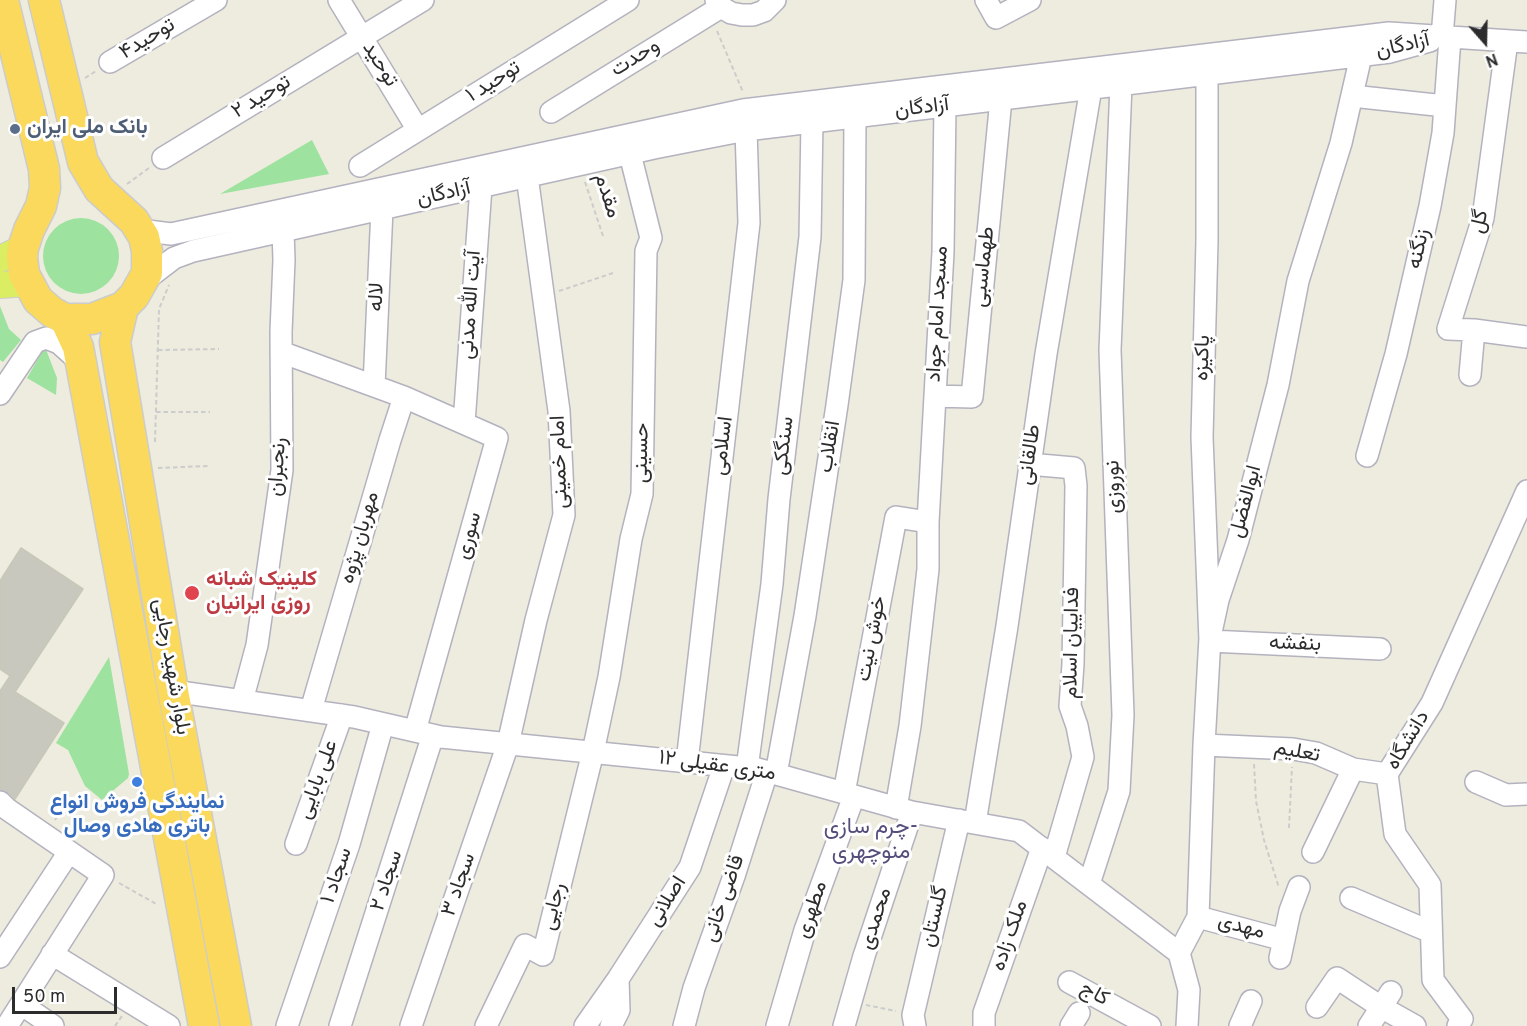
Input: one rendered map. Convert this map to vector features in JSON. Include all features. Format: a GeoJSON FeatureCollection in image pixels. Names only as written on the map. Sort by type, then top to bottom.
{"type":"FeatureCollection","features":[{"type":"Feature","properties":{"kind":"highway"},"geometry":{"type":"LineString","coordinates":[[46,8],[83,162],[103,194],[134,221],[140,230],[147,251],[147,273],[157,282],[134,296],[123,307],[92,319],[65,319],[14,284],[23,266],[11,254],[29,230],[41,206],[45,188],[44,169],[7,14],[46,8]]}},
{"type":"Feature","properties":{"kind":"highway","name":"بلوار شهید رجایی"},"geometry":{"type":"LineString","coordinates":[[123,307],[115,342],[173,691],[236,1026]]}},
{"type":"Feature","properties":{"kind":"highway","name":"بلوار شهید رجایی"},"geometry":{"type":"LineString","coordinates":[[65,319],[79,354],[204,1026]]}},
{"type":"Feature","properties":{"kind":"highway"},"geometry":{"type":"LineString","coordinates":[[79,354],[86,334],[97,330],[108,334],[115,342]]}},
{"type":"Feature","properties":{"kind":"street","name":"توحید۴"},"geometry":{"type":"LineString","coordinates":[[110,62],[216,0]]}},
{"type":"Feature","properties":{"kind":"street","name":"توحید"},"geometry":{"type":"LineString","coordinates":[[339,0],[418,130]]}},
{"type":"Feature","properties":{"kind":"street","name":"توحید ۲"},"geometry":{"type":"LineString","coordinates":[[163,158],[423,0]]}},
{"type":"Feature","properties":{"kind":"street","name":"توحید ۱"},"geometry":{"type":"LineString","coordinates":[[360,166],[628,0]]}},
{"type":"Feature","properties":{"kind":"street"},"geometry":{"type":"LineString","coordinates":[[719,3],[731,13],[753,15],[764,11],[775,0]]}},
{"type":"Feature","properties":{"kind":"street"},"geometry":{"type":"LineString","coordinates":[[989,7],[1030,0]]}},
{"type":"Feature","properties":{"kind":"street","name":"زنگنه"},"geometry":{"type":"LineString","coordinates":[[1366,456],[1396,354],[1427,217],[1443,133],[1445,0]]}},
{"type":"Feature","properties":{"kind":"street","name":"وحدت"},"geometry":{"type":"LineString","coordinates":[[551,111],[719,3]]}},
{"type":"Feature","properties":{"kind":"street","name":"آزادگان"},"geometry":{"type":"LineString","coordinates":[[140,230],[171,234],[745,120],[1389,33],[1446,38]]}},
{"type":"Feature","properties":{"kind":"street"},"geometry":{"type":"LineString","coordinates":[[1446,38],[1517,41]]}},
{"type":"Feature","properties":{"kind":"street","name":"آزادگان"},"geometry":{"type":"LineString","coordinates":[[745,120],[812,122],[855,117],[1390,52],[1446,38]]}},
{"type":"Feature","properties":{"kind":"street","name":"گل"},"geometry":{"type":"LineString","coordinates":[[1474,330],[1448,329],[1483,218],[1517,41]]}},
{"type":"Feature","properties":{"kind":"street","name":"ابوالفضل"},"geometry":{"type":"LineString","coordinates":[[1179,953],[1198,917],[1210,641],[1218,600],[1238,540],[1278,385],[1298,280],[1341,143],[1360,56]]}},
{"type":"Feature","properties":{"kind":"street","name":"پاکیزه"},"geometry":{"type":"LineString","coordinates":[[1207,75],[1207,241],[1202,437],[1210,641]]}},
{"type":"Feature","properties":{"kind":"street","name":"نوروزی"},"geometry":{"type":"LineString","coordinates":[[1089,884],[1119,791],[1124,715],[1110,350],[1121,85]]}},
{"type":"Feature","properties":{"kind":"street","name":"طالقانی"},"geometry":{"type":"LineString","coordinates":[[967,821],[1006,626],[1029,464],[1091,88]]}},
{"type":"Feature","properties":{"kind":"street"},"geometry":{"type":"LineString","coordinates":[[1352,96],[1445,106]]}},
{"type":"Feature","properties":{"kind":"street","name":"طهماسبی"},"geometry":{"type":"LineString","coordinates":[[935,396],[972,397],[1001,99]]}},
{"type":"Feature","properties":{"kind":"street","name":"مسجد امام جواد"},"geometry":{"type":"LineString","coordinates":[[904,810],[910,726],[928,569],[928,522],[944,252],[945,106]]}},
{"type":"Feature","properties":{"kind":"street","name":"انقلاب"},"geometry":{"type":"LineString","coordinates":[[763,772],[807,604],[837,405],[854,280],[855,117]]}},
{"type":"Feature","properties":{"kind":"street","name":"اسلامی"},"geometry":{"type":"LineString","coordinates":[[687,762],[749,223],[745,120]]}},
{"type":"Feature","properties":{"kind":"street","name":"سنگکی"},"geometry":{"type":"LineString","coordinates":[[763,772],[772,584],[780,488],[810,237],[812,122]]}},
{"type":"Feature","properties":{"kind":"street","name":"آزادگان"},"geometry":{"type":"LineString","coordinates":[[157,282],[174,258],[193,251],[630,154],[652,139]]}},
{"type":"Feature","properties":{"kind":"street","name":"حسینی"},"geometry":{"type":"LineString","coordinates":[[593,752],[609,677],[631,539],[642,494],[645,251],[651,238],[630,154]]}},
{"type":"Feature","properties":{"kind":"street","name":"امام خمینی"},"geometry":{"type":"LineString","coordinates":[[508,744],[536,620],[564,515],[560,411],[528,177]]}},
{"type":"Feature","properties":{"kind":"street","name":"آیت الله مدنی"},"geometry":{"type":"LineString","coordinates":[[464,423],[481,187]]}},
{"type":"Feature","properties":{"kind":"street","name":"لاله"},"geometry":{"type":"LineString","coordinates":[[374,386],[382,209]]}},
{"type":"Feature","properties":{"kind":"street","name":"رنجبران"},"geometry":{"type":"LineString","coordinates":[[242,701],[257,645],[282,471],[283,231]]}},
{"type":"Feature","properties":{"kind":"street"},"geometry":{"type":"LineString","coordinates":[[1470,375],[1474,330],[1527,337]]}},
{"type":"Feature","properties":{"kind":"street"},"geometry":{"type":"LineString","coordinates":[[0,394],[35,342],[46,338],[59,342],[79,354]]}},
{"type":"Feature","properties":{"kind":"street"},"geometry":{"type":"LineString","coordinates":[[281,352],[404,397]]}},
{"type":"Feature","properties":{"kind":"street","name":"سوری"},"geometry":{"type":"LineString","coordinates":[[404,397],[497,438],[424,733]]}},
{"type":"Feature","properties":{"kind":"street","name":"مهربان پژوه"},"geometry":{"type":"LineString","coordinates":[[311,711],[404,397]]}},
{"type":"Feature","properties":{"kind":"street","name":"فداییان اسلام"},"geometry":{"type":"LineString","coordinates":[[1029,464],[1074,468],[1076,486],[1073,664],[1070,706],[1077,726],[1083,757],[1048,852]]}},
{"type":"Feature","properties":{"kind":"street","name":"دانشگاه"},"geometry":{"type":"LineString","coordinates":[[1458,1026],[1462,1019],[1433,980],[1430,885],[1395,834],[1387,774],[1432,703],[1527,491]]}},
{"type":"Feature","properties":{"kind":"street","name":"خوش نیت"},"geometry":{"type":"LineString","coordinates":[[849,794],[896,517],[928,522]]}},
{"type":"Feature","properties":{"kind":"street","name":"بنفشه"},"geometry":{"type":"LineString","coordinates":[[1210,641],[1380,648]]}},
{"type":"Feature","properties":{"kind":"street","name":"۱۲ متری عقیلی"},"geometry":{"type":"LineString","coordinates":[[173,691],[342,715],[424,733],[763,772],[904,810],[1019,831],[1179,953]]}},
{"type":"Feature","properties":{"kind":"street","name":"علی بابایی"},"geometry":{"type":"LineString","coordinates":[[296,844],[342,715]]}},
{"type":"Feature","properties":{"kind":"street","name":"سجاد ۱"},"geometry":{"type":"LineString","coordinates":[[287,1026],[349,844],[383,724]]}},
{"type":"Feature","properties":{"kind":"street","name":"سجاد ۲"},"geometry":{"type":"LineString","coordinates":[[340,1026],[424,733]]}},
{"type":"Feature","properties":{"kind":"street","name":"سجاد ۳"},"geometry":{"type":"LineString","coordinates":[[411,1026],[508,744]]}},
{"type":"Feature","properties":{"kind":"street","name":"تعلیم"},"geometry":{"type":"LineString","coordinates":[[1204,745],[1293,749],[1316,753],[1353,769],[1387,774]]}},
{"type":"Feature","properties":{"kind":"street","name":"رجایی"},"geometry":{"type":"LineString","coordinates":[[486,1026],[525,945],[543,955],[593,752]]}},
{"type":"Feature","properties":{"kind":"street","name":"اصلانی"},"geometry":{"type":"LineString","coordinates":[[585,1026],[690,867],[724,766]]}},
{"type":"Feature","properties":{"kind":"street"},"geometry":{"type":"LineString","coordinates":[[1313,852],[1353,769]]}},
{"type":"Feature","properties":{"kind":"street","name":"قاضی خانی"},"geometry":{"type":"LineString","coordinates":[[684,1026],[694,988],[734,876],[763,772]]}},
{"type":"Feature","properties":{"kind":"street"},"geometry":{"type":"LineString","coordinates":[[1476,782],[1506,795],[1527,794]]}},
{"type":"Feature","properties":{"kind":"street","name":"مطهری"},"geometry":{"type":"LineString","coordinates":[[777,1026],[849,794]]}},
{"type":"Feature","properties":{"kind":"street"},"geometry":{"type":"LineString","coordinates":[[2,810],[46,836],[103,875],[7,1026]]}},
{"type":"Feature","properties":{"kind":"street","name":"محمدی"},"geometry":{"type":"LineString","coordinates":[[844,1026],[904,810]]}},
{"type":"Feature","properties":{"kind":"street","name":"گلستان"},"geometry":{"type":"LineString","coordinates":[[914,1021],[967,821]]}},
{"type":"Feature","properties":{"kind":"street"},"geometry":{"type":"LineString","coordinates":[[0,957],[69,852]]}},
{"type":"Feature","properties":{"kind":"street","name":"ملک زاده"},"geometry":{"type":"LineString","coordinates":[[984,1026],[984,1013],[1048,852]]}},
{"type":"Feature","properties":{"kind":"street"},"geometry":{"type":"LineString","coordinates":[[1290,911],[1299,887]]}},
{"type":"Feature","properties":{"kind":"street"},"geometry":{"type":"LineString","coordinates":[[1351,898],[1431,932]]}},
{"type":"Feature","properties":{"kind":"street","name":"مهدی"},"geometry":{"type":"LineString","coordinates":[[1198,917],[1282,949],[1290,911]]}},
{"type":"Feature","properties":{"kind":"street"},"geometry":{"type":"LineString","coordinates":[[1179,953],[1189,990],[1187,1026]]}},
{"type":"Feature","properties":{"kind":"street"},"geometry":{"type":"LineString","coordinates":[[52,954],[169,1026]]}},
{"type":"Feature","properties":{"kind":"street"},"geometry":{"type":"LineString","coordinates":[[1317,1007],[1336,978],[1386,1000],[1415,1026]]}},
{"type":"Feature","properties":{"kind":"street"},"geometry":{"type":"LineString","coordinates":[[611,1026],[619,1010],[618,979]]}},
{"type":"Feature","properties":{"kind":"street","name":"کاج"},"geometry":{"type":"LineString","coordinates":[[1069,982],[1150,1026]]}},
{"type":"Feature","properties":{"kind":"street"},"geometry":{"type":"LineString","coordinates":[[1240,1026],[1251,1000]]}},
{"type":"Feature","properties":{"kind":"street"},"geometry":{"type":"LineString","coordinates":[[1369,1026],[1386,1000]]}},
{"type":"Feature","properties":{"kind":"street"},"geometry":{"type":"LineString","coordinates":[[21,1004],[53,1026]]}},
{"type":"Feature","properties":{"kind":"path"},"geometry":{"type":"LineString","coordinates":[[719,3],[717,30],[743,88],[745,120]]}},
{"type":"Feature","properties":{"kind":"path"},"geometry":{"type":"LineString","coordinates":[[65,90],[110,62]]}},
{"type":"Feature","properties":{"kind":"path"},"geometry":{"type":"LineString","coordinates":[[103,194],[163,158]]}},
{"type":"Feature","properties":{"kind":"path","name":"مقدم"},"geometry":{"type":"LineString","coordinates":[[580,165],[603,236]]}},
{"type":"Feature","properties":{"kind":"path"},"geometry":{"type":"LineString","coordinates":[[544,296],[613,273]]}},
{"type":"Feature","properties":{"kind":"path"},"geometry":{"type":"LineString","coordinates":[[155,446],[159,309],[157,282]]}},
{"type":"Feature","properties":{"kind":"path"},"geometry":{"type":"LineString","coordinates":[[158,350],[219,349]]}},
{"type":"Feature","properties":{"kind":"path"},"geometry":{"type":"LineString","coordinates":[[156,412],[210,412]]}},
{"type":"Feature","properties":{"kind":"path"},"geometry":{"type":"LineString","coordinates":[[154,468],[208,466]]}},
{"type":"Feature","properties":{"kind":"path"},"geometry":{"type":"LineString","coordinates":[[1254,747],[1256,801],[1264,840],[1278,885],[1290,911]]}},
{"type":"Feature","properties":{"kind":"path"},"geometry":{"type":"LineString","coordinates":[[1289,828],[1293,749]]}},
{"type":"Feature","properties":{"kind":"path"},"geometry":{"type":"LineString","coordinates":[[46,836],[66,802]]}},
{"type":"Feature","properties":{"kind":"path"},"geometry":{"type":"LineString","coordinates":[[103,875],[184,920]]}},
{"type":"Feature","properties":{"kind":"path"},"geometry":{"type":"LineString","coordinates":[[851,1002],[914,1021]]}},
{"type":"Feature","properties":{"kind":"green space"},"geometry":{"type":"Polygon","coordinates":[[[312,140],[329,174],[220,194],[312,140]]]}},
{"type":"Feature","properties":{"kind":"green space"},"geometry":{"type":"Polygon","coordinates":[[[81,218],[96,221],[108,229],[116,241],[119,256],[116,271],[108,283],[96,291],[81,294],[66,291],[54,283],[46,271],[43,256],[46,241],[54,229],[66,221],[81,218]]]}},
{"type":"Feature","properties":{"kind":"green space"},"geometry":{"type":"Polygon","coordinates":[[[0,306],[9,329],[21,340],[3,362],[0,360],[0,306]]]}},
{"type":"Feature","properties":{"kind":"green space"},"geometry":{"type":"Polygon","coordinates":[[[45,347],[57,378],[56,395],[27,378],[45,347]]]}},
{"type":"Feature","properties":{"kind":"green space"},"geometry":{"type":"Polygon","coordinates":[[[109,657],[129,774],[128,778],[102,800],[85,786],[68,750],[56,743],[109,657]]]}},
{"type":"Feature","properties":{"kind":"building"},"geometry":{"type":"Polygon","coordinates":[[[21,548],[83,589],[15,692],[64,723],[15,799],[9,793],[0,790],[0,691],[10,676],[0,669],[0,581],[21,548]]]}},
{"type":"Feature","properties":{"kind":"place","name":"بانک ملی ایران"},"geometry":{"type":"Point","coordinates":[15,129]}},
{"type":"Feature","properties":{"kind":"place","name":"کلینیک شبانه روزی ایرانیان"},"geometry":{"type":"Point","coordinates":[192,593]}},
{"type":"Feature","properties":{"kind":"place","name":"نمایندگی فروش انواع باتری هادی وصال"},"geometry":{"type":"Point","coordinates":[137,782]}},
{"type":"Feature","properties":{"kind":"district","name":"چرم سازی- منوچهری"},"geometry":{"type":"Point","coordinates":[871,842]}}]}
